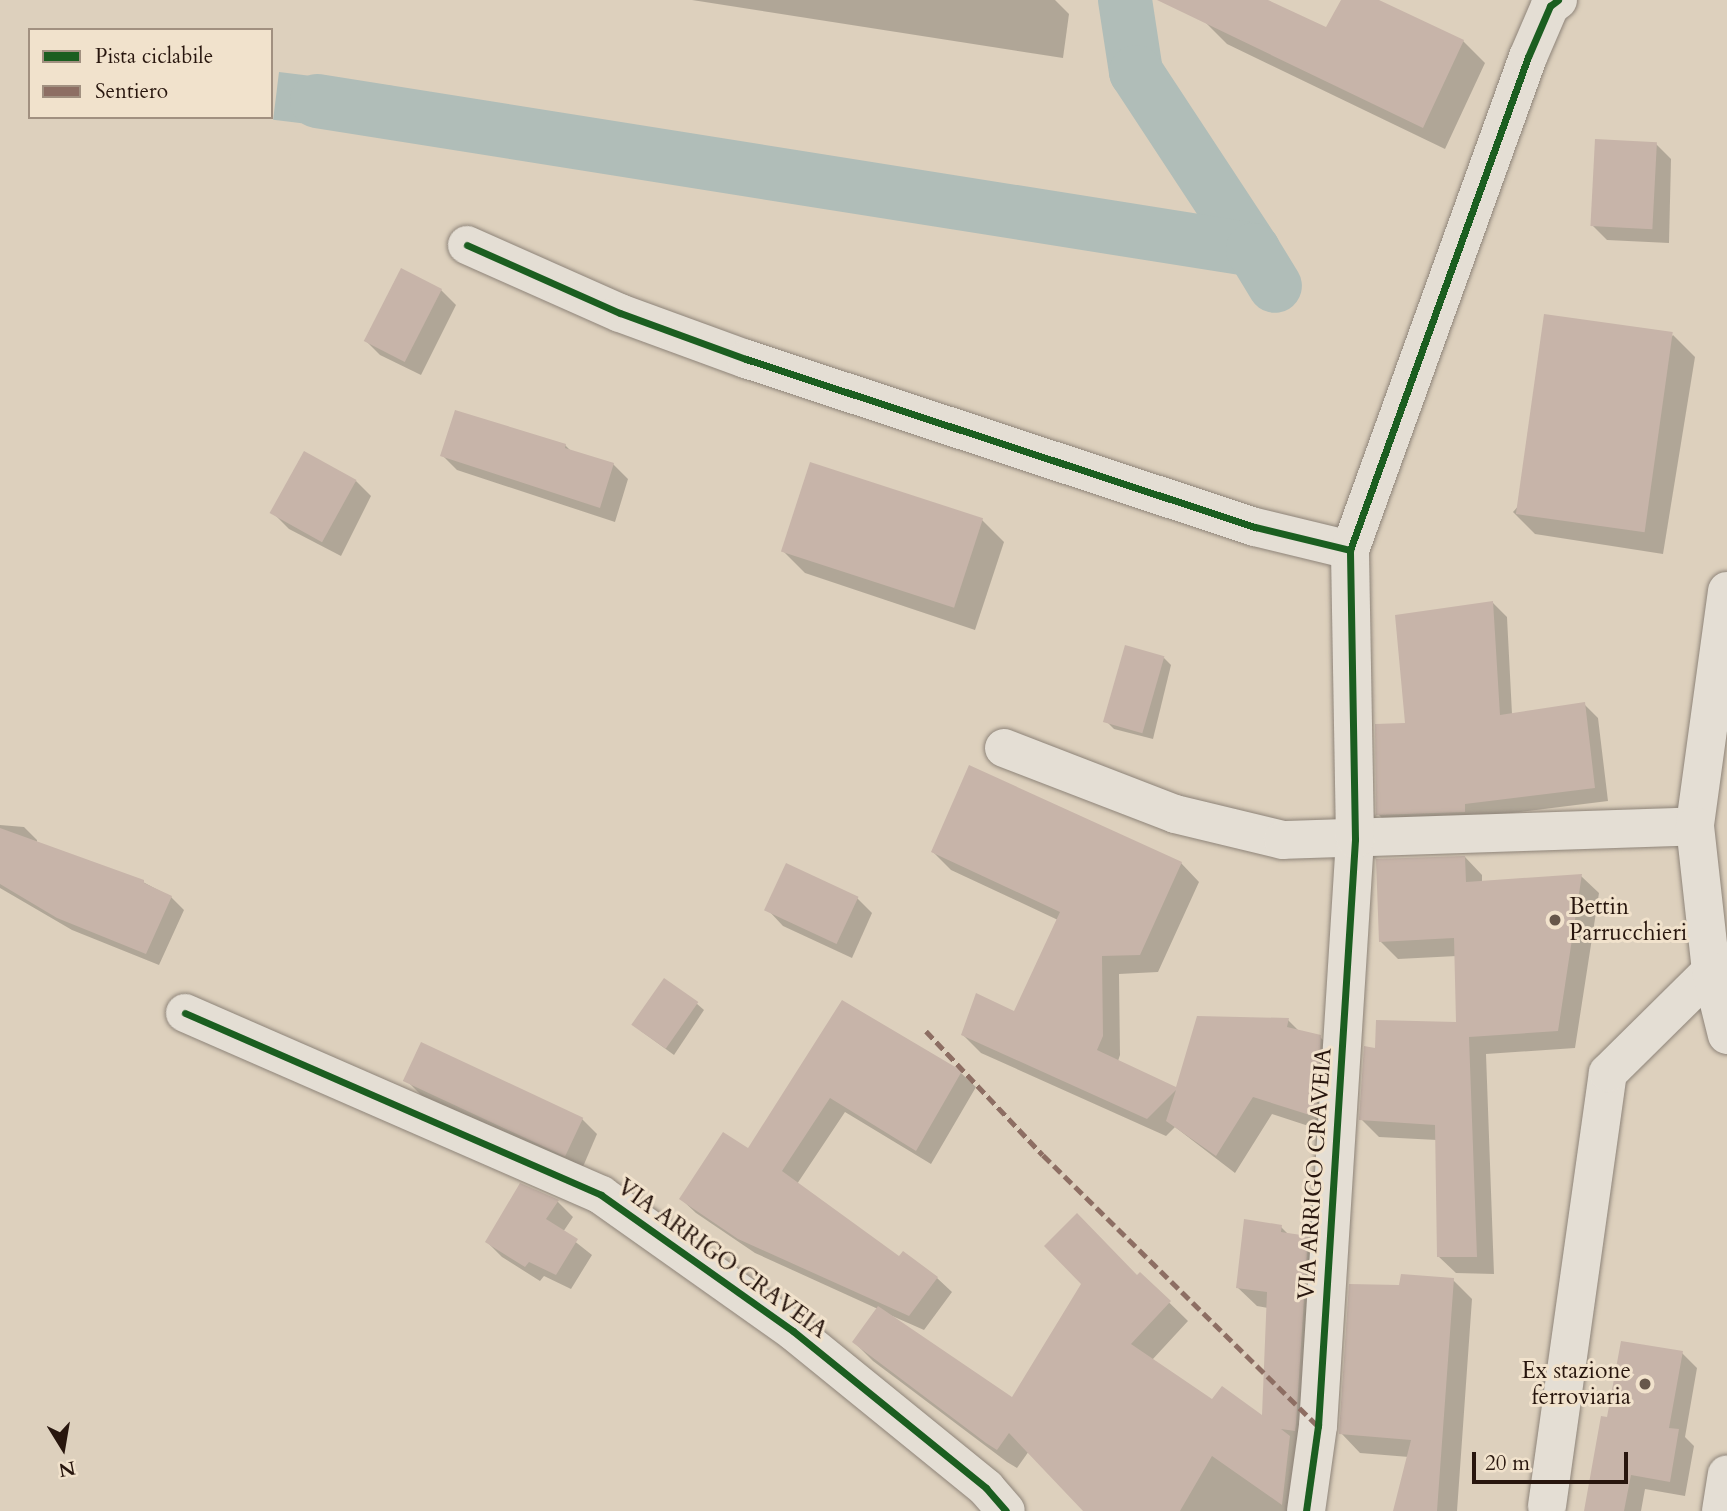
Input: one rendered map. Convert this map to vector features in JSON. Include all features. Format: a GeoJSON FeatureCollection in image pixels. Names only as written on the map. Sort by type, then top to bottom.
{"type":"FeatureCollection","features":[{"type":"Feature","properties":{"kind":"street"},"geometry":{"type":"LineString","coordinates":[[467,245],[620,313],[746,359],[1255,527],[1350,550],[1528,57],[1550,6],[1558,0]]}},
{"type":"Feature","properties":{"kind":"street","name":"VIA ARRIGO CRAVEIA"},"geometry":{"type":"LineString","coordinates":[[1306,1511],[1318,1426],[1356,839],[1350,550]]}},
{"type":"Feature","properties":{"kind":"street"},"geometry":{"type":"LineString","coordinates":[[1727,591],[1695,826],[1711,971],[1727,1035]]}},
{"type":"Feature","properties":{"kind":"street"},"geometry":{"type":"LineString","coordinates":[[1004,748],[1175,814],[1283,839],[1356,839],[1564,828],[1695,826]]}},
{"type":"Feature","properties":{"kind":"street"},"geometry":{"type":"LineString","coordinates":[[1546,1506],[1608,1073],[1711,971]]}},
{"type":"Feature","properties":{"kind":"street","name":"VIA ARRIGO CRAVEIA"},"geometry":{"type":"LineString","coordinates":[[185,1013],[600,1195],[793,1331],[986,1488],[1006,1511]]}},
{"type":"Feature","properties":{"kind":"street"},"geometry":{"type":"LineString","coordinates":[[1721,1511],[1727,1474]]}},
{"type":"Feature","properties":{"kind":"shaded area"},"geometry":{"type":"Polygon","coordinates":[[[279,72],[395,86],[389,134],[273,120],[279,72]]]}},
{"type":"Feature","properties":{"kind":"building"},"geometry":{"type":"Polygon","coordinates":[[[1157,0],[1268,0],[1326,27],[1341,0],[1379,0],[1464,40],[1423,128],[1157,0]]]}},
{"type":"Feature","properties":{"kind":"building"},"geometry":{"type":"Polygon","coordinates":[[[1595,139],[1657,142],[1652,229],[1590,226],[1595,139]]]}},
{"type":"Feature","properties":{"kind":"building"},"geometry":{"type":"Polygon","coordinates":[[[401,268],[442,289],[405,362],[364,341],[401,268]]]}},
{"type":"Feature","properties":{"kind":"building"},"geometry":{"type":"Polygon","coordinates":[[[1544,314],[1673,332],[1645,532],[1516,514],[1544,314]]]}},
{"type":"Feature","properties":{"kind":"building"},"geometry":{"type":"Polygon","coordinates":[[[455,410],[566,444],[565,448],[614,463],[600,508],[440,456],[455,410]]]}},
{"type":"Feature","properties":{"kind":"building"},"geometry":{"type":"Polygon","coordinates":[[[304,451],[356,480],[322,542],[270,513],[304,451]]]}},
{"type":"Feature","properties":{"kind":"building"},"geometry":{"type":"Polygon","coordinates":[[[810,462],[983,518],[954,608],[781,551],[810,462]]]}},
{"type":"Feature","properties":{"kind":"building"},"geometry":{"type":"Polygon","coordinates":[[[1493,601],[1500,715],[1585,702],[1595,788],[1465,804],[1465,812],[1376,815],[1375,724],[1405,723],[1395,615],[1493,601]]]}},
{"type":"Feature","properties":{"kind":"building"},"geometry":{"type":"Polygon","coordinates":[[[1125,645],[1164,656],[1142,733],[1103,722],[1125,645]]]}},
{"type":"Feature","properties":{"kind":"building"},"geometry":{"type":"Polygon","coordinates":[[[969,765],[1182,862],[1140,955],[1102,956],[1103,1036],[1097,1050],[1176,1087],[1197,1016],[1289,1018],[1287,1027],[1321,1035],[1316,1117],[1253,1097],[1216,1156],[1166,1121],[1176,1090],[1147,1119],[961,1035],[976,993],[1014,1011],[1060,912],[931,852],[969,765]]]}},
{"type":"Feature","properties":{"kind":"building"},"geometry":{"type":"Polygon","coordinates":[[[0,828],[144,880],[144,883],[172,896],[146,954],[57,918],[0,884],[0,828]]]}},
{"type":"Feature","properties":{"kind":"building"},"geometry":{"type":"Polygon","coordinates":[[[1465,856],[1466,882],[1582,874],[1558,1031],[1469,1037],[1477,1257],[1437,1257],[1435,1125],[1359,1120],[1364,1046],[1375,1048],[1376,1020],[1456,1022],[1454,938],[1379,942],[1376,859],[1465,856]]]}},
{"type":"Feature","properties":{"kind":"building"},"geometry":{"type":"Polygon","coordinates":[[[786,863],[859,897],[837,944],[764,910],[786,863]]]}},
{"type":"Feature","properties":{"kind":"building"},"geometry":{"type":"Polygon","coordinates":[[[664,978],[698,1002],[666,1049],[631,1025],[664,978]]]}},
{"type":"Feature","properties":{"kind":"building"},"geometry":{"type":"Polygon","coordinates":[[[842,1000],[962,1071],[916,1151],[830,1098],[782,1171],[899,1256],[903,1251],[938,1277],[909,1316],[738,1239],[679,1199],[723,1132],[748,1148],[842,1000]]]}},
{"type":"Feature","properties":{"kind":"building"},"geometry":{"type":"Polygon","coordinates":[[[421,1042],[583,1118],[565,1157],[403,1081],[421,1042]]]}},
{"type":"Feature","properties":{"kind":"building"},"geometry":{"type":"Polygon","coordinates":[[[520,1183],[559,1200],[546,1219],[578,1239],[556,1275],[529,1262],[525,1267],[485,1242],[520,1183]]]}},
{"type":"Feature","properties":{"kind":"building"},"geometry":{"type":"Polygon","coordinates":[[[1077,1213],[1137,1275],[1140,1272],[1171,1301],[1131,1344],[1212,1399],[1222,1386],[1262,1415],[1267,1292],[1236,1288],[1244,1219],[1282,1225],[1281,1232],[1308,1236],[1296,1424],[1295,1431],[1281,1429],[1290,1436],[1282,1505],[1212,1456],[1180,1511],[1083,1511],[1009,1433],[997,1450],[852,1342],[878,1306],[1012,1397],[1081,1284],[1044,1246],[1077,1213]]]}},
{"type":"Feature","properties":{"kind":"building"},"geometry":{"type":"Polygon","coordinates":[[[1401,1274],[1454,1278],[1437,1511],[1393,1511],[1411,1440],[1339,1434],[1349,1284],[1399,1285],[1401,1274]]]}},
{"type":"Feature","properties":{"kind":"building"},"geometry":{"type":"Polygon","coordinates":[[[1621,1341],[1683,1351],[1669,1428],[1679,1429],[1670,1482],[1631,1475],[1624,1511],[1584,1511],[1601,1416],[1607,1417],[1621,1341]]]}},
{"type":"Feature","properties":{"kind":"waterway"},"geometry":{"type":"LineString","coordinates":[[1125,0],[1136,72],[1253,250]]}},
{"type":"Feature","properties":{"kind":"waterway"},"geometry":{"type":"LineString","coordinates":[[317,101],[1253,250],[1275,286]]}},
{"type":"Feature","properties":{"kind":"marked path"},"geometry":{"type":"LineString","coordinates":[[926,1031],[1043,1155],[1318,1426]]}},
{"type":"Feature","properties":{"kind":"cycle path"},"geometry":{"type":"LineString","coordinates":[[1306,1511],[1318,1426],[1355,839],[1350,550],[1528,57],[1550,6],[1558,0]]}},
{"type":"Feature","properties":{"kind":"cycle path"},"geometry":{"type":"LineString","coordinates":[[467,245],[620,313],[746,359],[1255,527],[1350,550]]}},
{"type":"Feature","properties":{"kind":"cycle path"},"geometry":{"type":"LineString","coordinates":[[185,1013],[601,1195],[793,1331],[986,1488],[1006,1511]]}},
{"type":"Feature","properties":{"kind":"place","name":"Bettin Parrucchieri"},"geometry":{"type":"Point","coordinates":[1555,920]}},
{"type":"Feature","properties":{"kind":"place","name":"Ex stazione ferroviaria"},"geometry":{"type":"Point","coordinates":[1645,1384]}}]}
